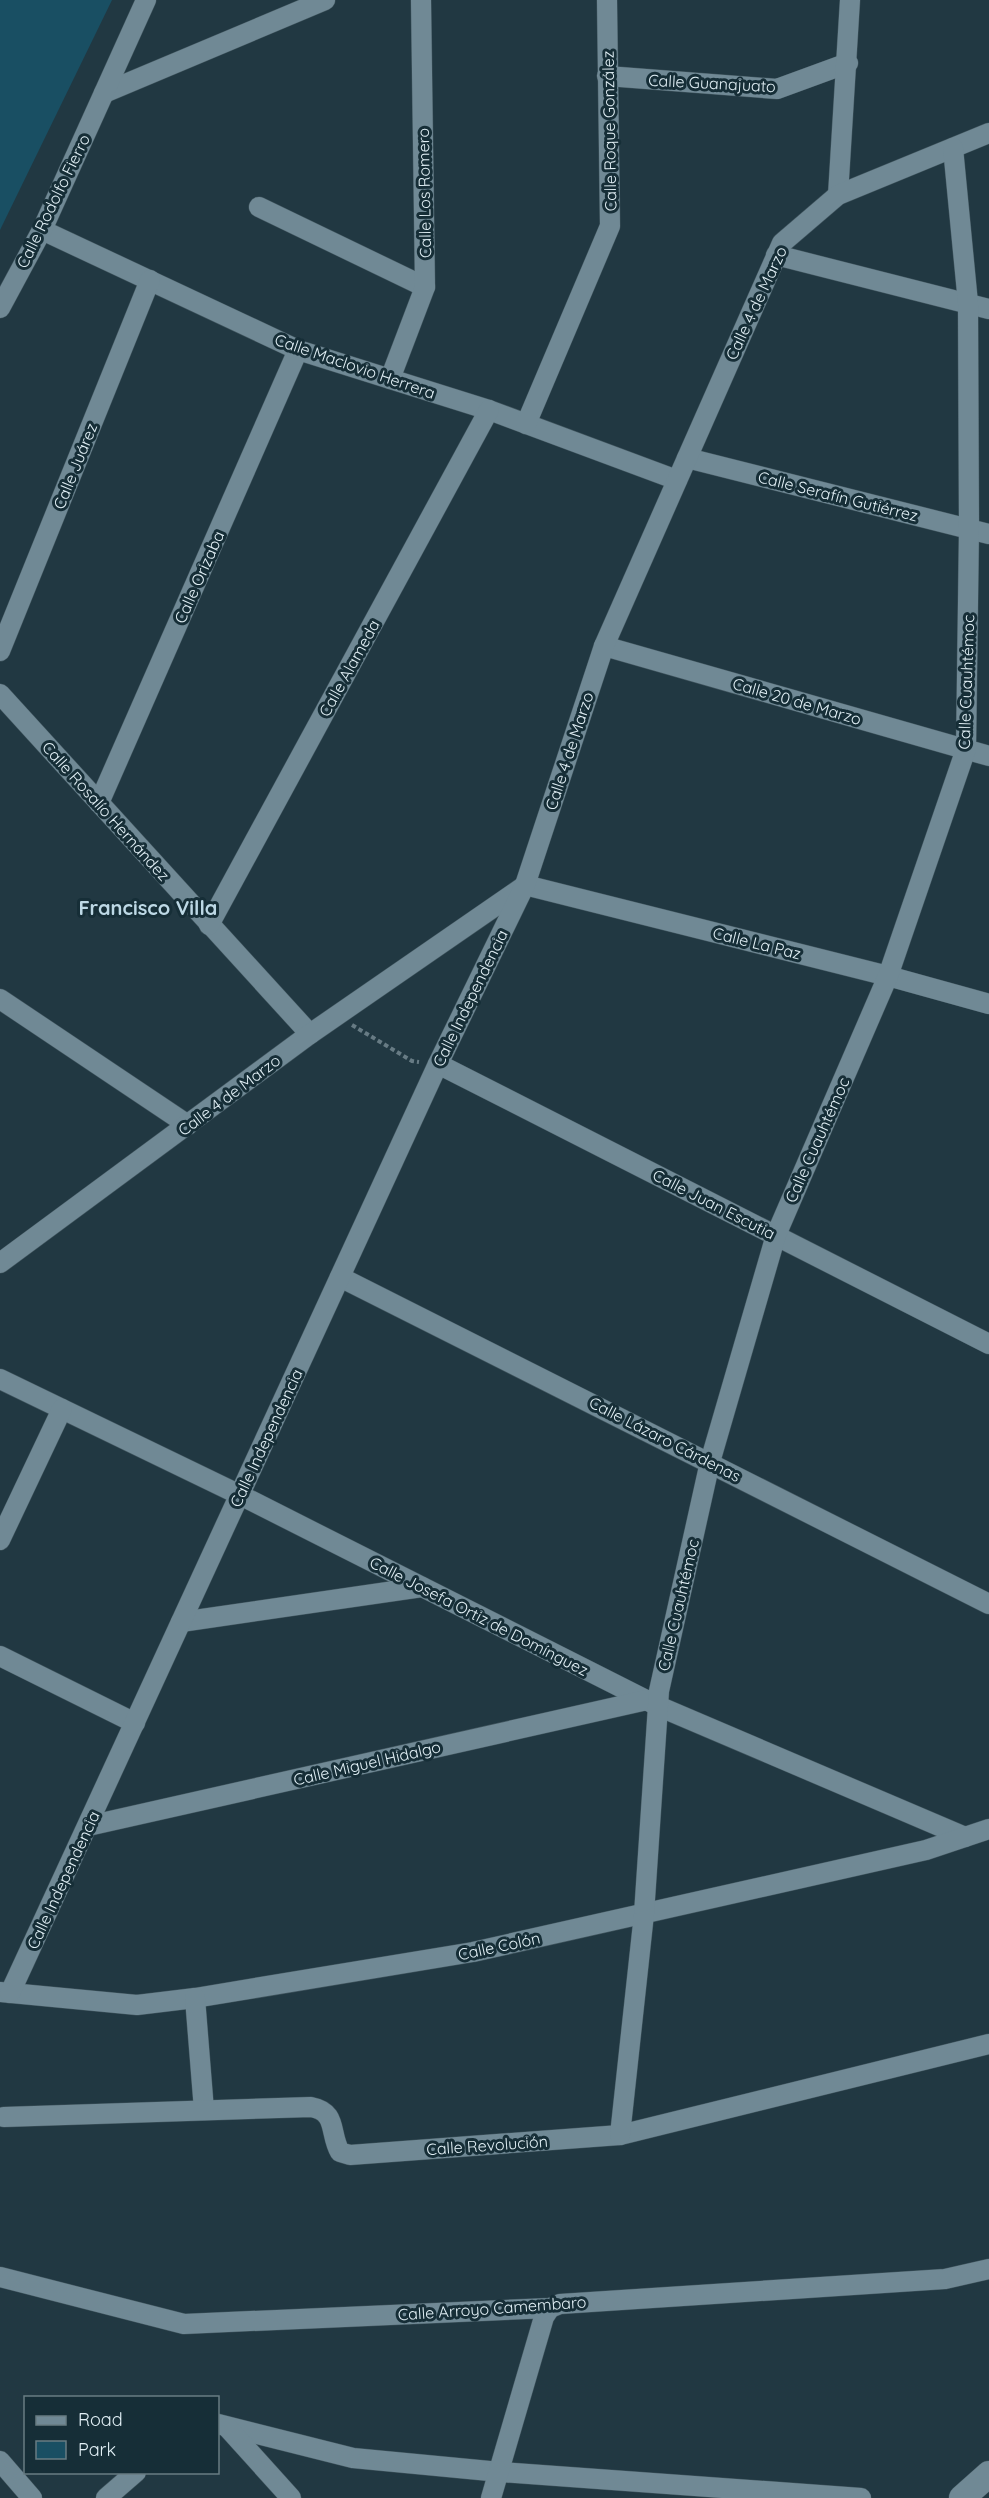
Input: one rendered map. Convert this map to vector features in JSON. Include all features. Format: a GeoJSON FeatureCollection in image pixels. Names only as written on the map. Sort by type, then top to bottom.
{"type":"FeatureCollection","features":[{"type":"Feature","properties":{"kind":"street","name":"Calle Rodolfo Fierro"},"geometry":{"type":"LineString","coordinates":[[0,308],[42,230],[146,0]]}},
{"type":"Feature","properties":{"kind":"street"},"geometry":{"type":"LineString","coordinates":[[104,93],[326,0]]}},
{"type":"Feature","properties":{"kind":"street","name":"Calle Los Romero"},"geometry":{"type":"LineString","coordinates":[[390,379],[425,287],[421,0]]}},
{"type":"Feature","properties":{"kind":"street","name":"Calle Roque González"},"geometry":{"type":"LineString","coordinates":[[526,424],[610,226],[607,0]]}},
{"type":"Feature","properties":{"kind":"street"},"geometry":{"type":"LineString","coordinates":[[838,195],[848,63],[850,0]]}},
{"type":"Feature","properties":{"kind":"street","name":"Calle Guanajuato"},"geometry":{"type":"LineString","coordinates":[[607,76],[777,89],[848,63]]}},
{"type":"Feature","properties":{"kind":"street","name":"Calle 4 de Marzo"},"geometry":{"type":"LineString","coordinates":[[5,1252],[188,1125],[310,1034],[525,885],[604,646],[782,243],[838,195],[989,133]]}},
{"type":"Feature","properties":{"kind":"street","name":"Calle Cuauhtémoc"},"geometry":{"type":"LineString","coordinates":[[620,2135],[644,1914],[652,1703],[659,1691],[710,1462],[776,1235],[888,976],[966,749],[969,529],[968,303],[953,148]]}},
{"type":"Feature","properties":{"kind":"street"},"geometry":{"type":"LineString","coordinates":[[259,207],[425,287]]}},
{"type":"Feature","properties":{"kind":"street","name":"Calle Maclovio Herrera"},"geometry":{"type":"LineString","coordinates":[[42,230],[298,350],[489,410],[677,480]]}},
{"type":"Feature","properties":{"kind":"street"},"geometry":{"type":"LineString","coordinates":[[776,255],[989,309]]}},
{"type":"Feature","properties":{"kind":"street","name":"Calle Juárez"},"geometry":{"type":"LineString","coordinates":[[0,651],[150,280]]}},
{"type":"Feature","properties":{"kind":"street","name":"Calle Orizaba"},"geometry":{"type":"LineString","coordinates":[[99,803],[298,350]]}},
{"type":"Feature","properties":{"kind":"street","name":"Calle Alameda"},"geometry":{"type":"LineString","coordinates":[[209,926],[489,410]]}},
{"type":"Feature","properties":{"kind":"street","name":"Calle Serafín Gutiérrez"},"geometry":{"type":"LineString","coordinates":[[687,458],[989,534]]}},
{"type":"Feature","properties":{"kind":"street","name":"Calle 20 de Marzo"},"geometry":{"type":"LineString","coordinates":[[604,646],[989,756]]}},
{"type":"Feature","properties":{"kind":"street","name":"Calle Rosalío Hernández"},"geometry":{"type":"LineString","coordinates":[[0,694],[209,926],[310,1034]]}},
{"type":"Feature","properties":{"kind":"street","name":"Calle La Paz"},"geometry":{"type":"LineString","coordinates":[[525,885],[888,976],[989,1004]]}},
{"type":"Feature","properties":{"kind":"street","name":"Calle Independencia"},"geometry":{"type":"LineString","coordinates":[[5,1993],[88,1826],[438,1064],[525,885]]}},
{"type":"Feature","properties":{"kind":"street"},"geometry":{"type":"LineString","coordinates":[[0,999],[188,1125]]}},
{"type":"Feature","properties":{"kind":"street","name":"Calle Juan Escutia"},"geometry":{"type":"LineString","coordinates":[[438,1064],[989,1344]]}},
{"type":"Feature","properties":{"kind":"street","name":"Calle Lázaro Cárdenas"},"geometry":{"type":"LineString","coordinates":[[340,1276],[989,1604]]}},
{"type":"Feature","properties":{"kind":"street","name":"Calle Josefa Ortiz de Domínguez"},"geometry":{"type":"LineString","coordinates":[[0,1379],[240,1495],[652,1703],[965,1837]]}},
{"type":"Feature","properties":{"kind":"street"},"geometry":{"type":"LineString","coordinates":[[0,1540],[62,1409]]}},
{"type":"Feature","properties":{"kind":"street"},"geometry":{"type":"LineString","coordinates":[[181,1622],[422,1587]]}},
{"type":"Feature","properties":{"kind":"street"},"geometry":{"type":"LineString","coordinates":[[0,1656],[135,1723]]}},
{"type":"Feature","properties":{"kind":"street","name":"Calle Miguel Hidalgo"},"geometry":{"type":"LineString","coordinates":[[88,1826],[652,1703]]}},
{"type":"Feature","properties":{"kind":"street","name":"Calle Colón"},"geometry":{"type":"LineString","coordinates":[[5,1993],[137,2006],[472,1952],[926,1850],[989,1829]]}},
{"type":"Feature","properties":{"kind":"street"},"geometry":{"type":"LineString","coordinates":[[195,1998],[204,2110]]}},
{"type":"Feature","properties":{"kind":"street","name":"Calle Revolución"},"geometry":{"type":"LineString","coordinates":[[4,2117],[311,2107],[322,2109],[330,2118],[336,2145],[340,2152],[350,2155],[620,2135],[989,2044]]}},
{"type":"Feature","properties":{"kind":"street","name":"Calle Arroyo Camembaro"},"geometry":{"type":"LineString","coordinates":[[0,2277],[184,2325],[550,2308],[560,2304],[945,2279],[989,2269]]}},
{"type":"Feature","properties":{"kind":"street"},"geometry":{"type":"LineString","coordinates":[[491,2498],[544,2317],[550,2308]]}},
{"type":"Feature","properties":{"kind":"street"},"geometry":{"type":"LineString","coordinates":[[222,2426],[353,2458],[500,2472],[861,2498]]}},
{"type":"Feature","properties":{"kind":"street"},"geometry":{"type":"LineString","coordinates":[[222,2426],[291,2498]]}},
{"type":"Feature","properties":{"kind":"street"},"geometry":{"type":"LineString","coordinates":[[0,2461],[32,2498]]}},
{"type":"Feature","properties":{"kind":"street"},"geometry":{"type":"LineString","coordinates":[[106,2498],[134,2474]]}},
{"type":"Feature","properties":{"kind":"street"},"geometry":{"type":"LineString","coordinates":[[962,2498],[989,2474]]}},
{"type":"Feature","properties":{"kind":"path"},"geometry":{"type":"LineString","coordinates":[[336,1016],[412,1061],[438,1064]]}},
{"type":"Feature","properties":{"kind":"green space"},"geometry":{"type":"Polygon","coordinates":[[[0,0],[112,0],[0,230],[0,0]]]}},
{"type":"Feature","properties":{"kind":"district","name":"Francisco Villa"},"geometry":{"type":"Point","coordinates":[148,907]}}]}
